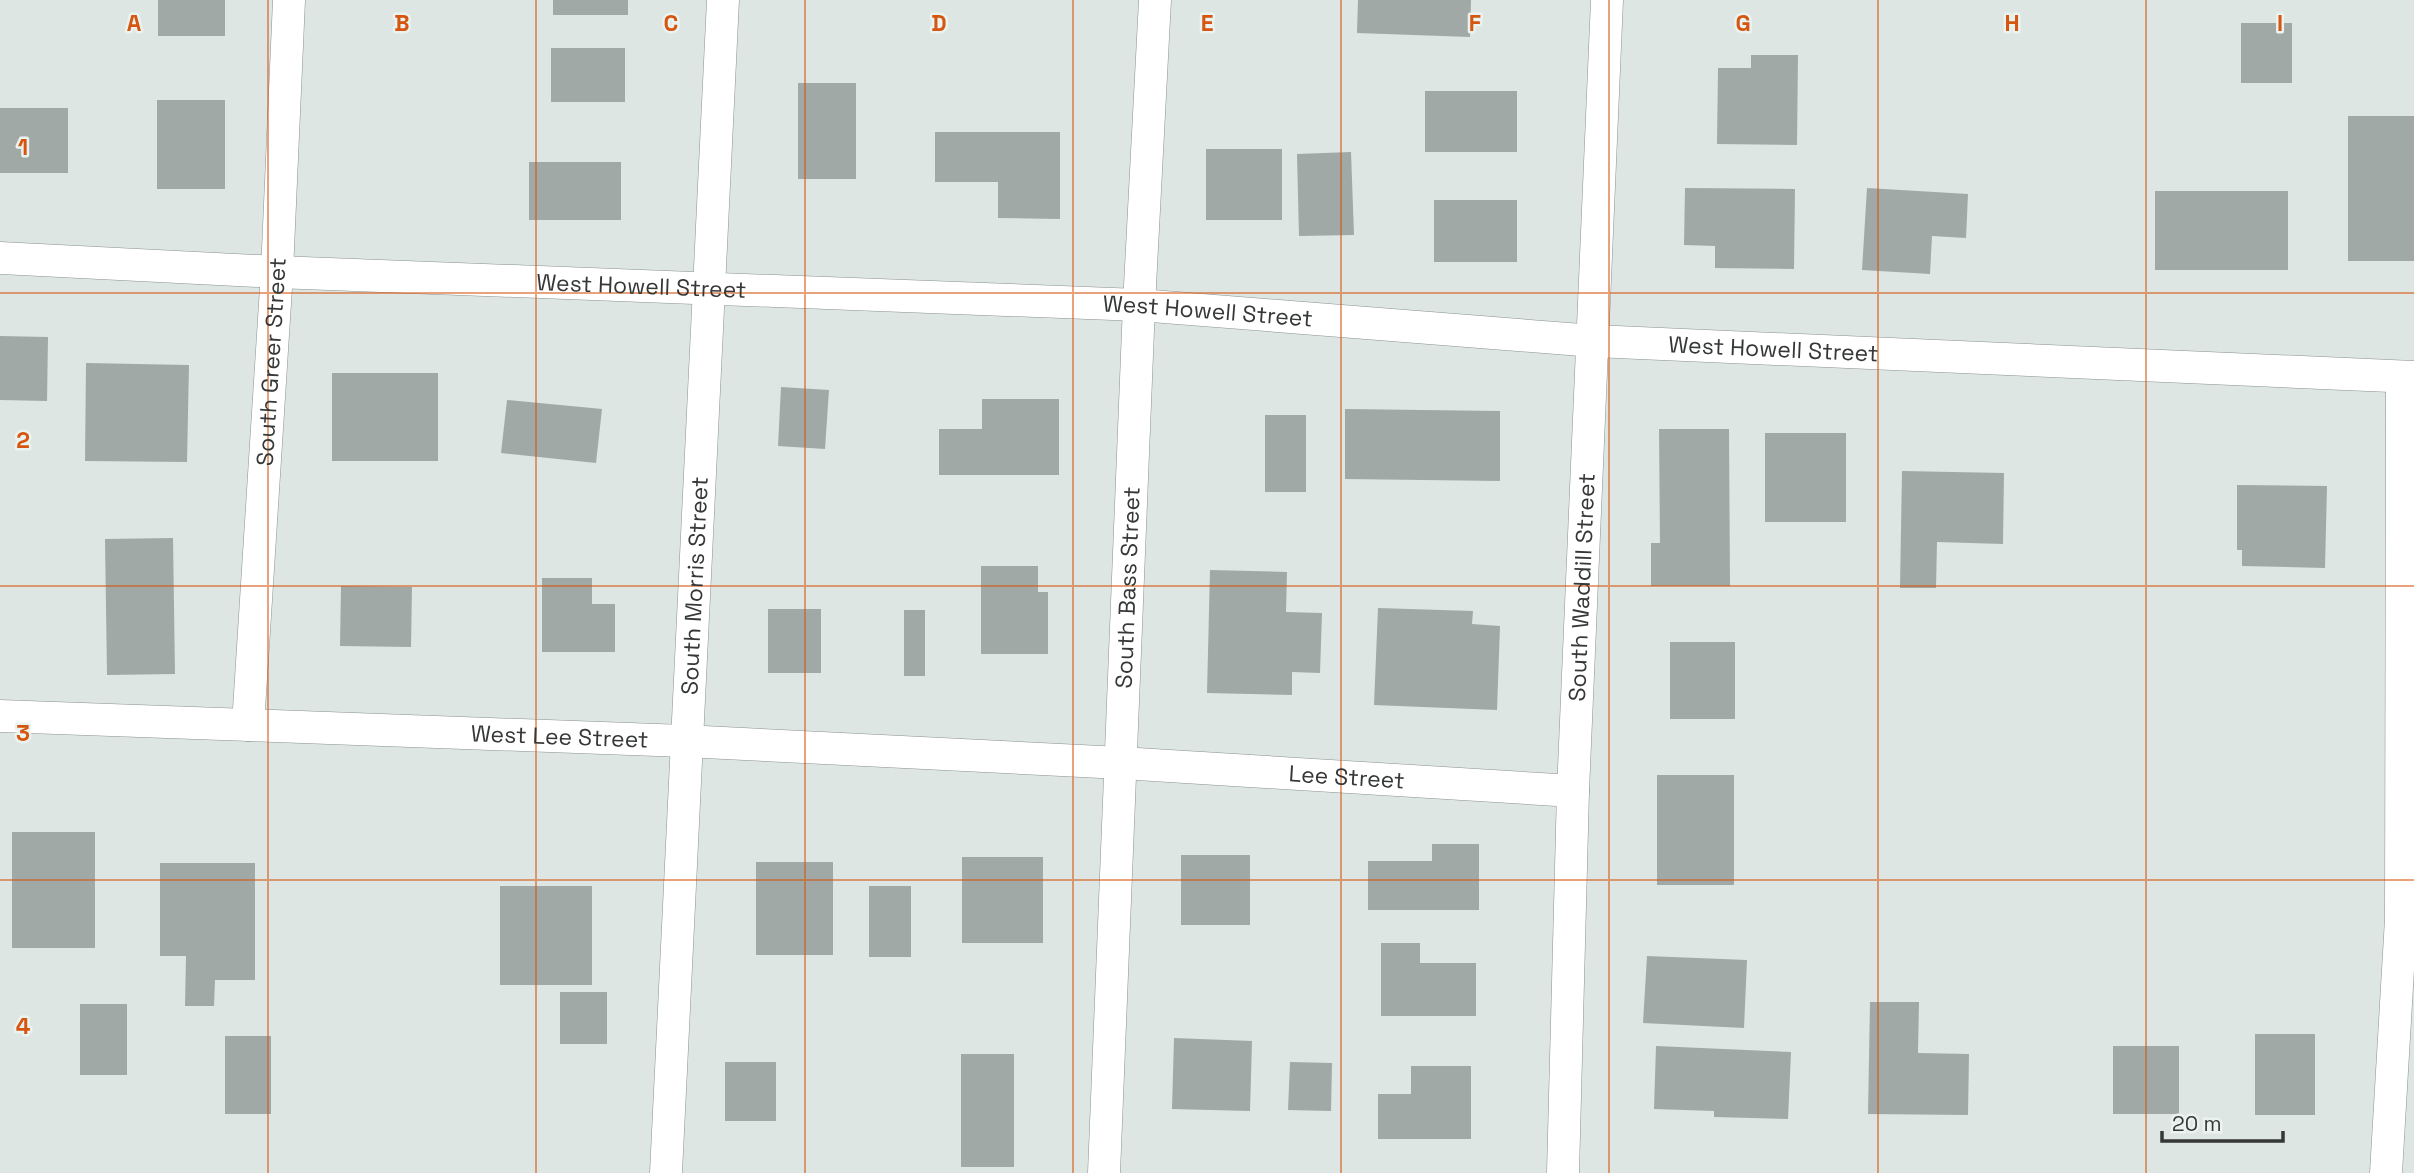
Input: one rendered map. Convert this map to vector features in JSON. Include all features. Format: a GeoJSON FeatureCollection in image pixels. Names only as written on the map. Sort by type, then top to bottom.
{"type":"FeatureCollection","features":[{"type":"Feature","properties":{"kind":"street","name":"South Greer Street"},"geometry":{"type":"LineString","coordinates":[[247,724],[277,272],[289,0]]}},
{"type":"Feature","properties":{"kind":"street","name":"South Morris Street"},"geometry":{"type":"LineString","coordinates":[[666,1173],[684,741],[723,0]]}},
{"type":"Feature","properties":{"kind":"street","name":"South Bass Street"},"geometry":{"type":"LineString","coordinates":[[1104,1173],[1139,304],[1156,0]]}},
{"type":"Feature","properties":{"kind":"street","name":"South Waddill Street"},"geometry":{"type":"LineString","coordinates":[[1563,1173],[1573,791],[1607,0]]}},
{"type":"Feature","properties":{"kind":"street","name":"West Howell Street"},"geometry":{"type":"LineString","coordinates":[[0,258],[277,272],[1139,304],[1594,341],[2408,377]]}},
{"type":"Feature","properties":{"kind":"street"},"geometry":{"type":"LineString","coordinates":[[2386,1173],[2407,919],[2408,377]]}},
{"type":"Feature","properties":{"kind":"street","name":"West Lee Street"},"geometry":{"type":"LineString","coordinates":[[0,716],[684,741],[1121,763]]}},
{"type":"Feature","properties":{"kind":"street","name":"Lee Street"},"geometry":{"type":"LineString","coordinates":[[1121,763],[1573,791]]}},
{"type":"Feature","properties":{"kind":"building"},"geometry":{"type":"Polygon","coordinates":[[[158,0],[225,0],[225,36],[158,36],[158,0]]]}},
{"type":"Feature","properties":{"kind":"building"},"geometry":{"type":"Polygon","coordinates":[[[553,0],[628,0],[628,15],[553,15],[553,0]]]}},
{"type":"Feature","properties":{"kind":"building"},"geometry":{"type":"Polygon","coordinates":[[[1358,0],[1471,0],[1470,37],[1357,33],[1358,0]]]}},
{"type":"Feature","properties":{"kind":"building"},"geometry":{"type":"Polygon","coordinates":[[[2241,23],[2292,23],[2292,83],[2241,83],[2241,23]]]}},
{"type":"Feature","properties":{"kind":"building"},"geometry":{"type":"Polygon","coordinates":[[[551,48],[625,48],[625,102],[551,102],[551,48]]]}},
{"type":"Feature","properties":{"kind":"building"},"geometry":{"type":"Polygon","coordinates":[[[1751,55],[1798,55],[1797,145],[1717,144],[1718,68],[1751,68],[1751,55]]]}},
{"type":"Feature","properties":{"kind":"building"},"geometry":{"type":"Polygon","coordinates":[[[798,83],[856,83],[856,179],[798,179],[798,83]]]}},
{"type":"Feature","properties":{"kind":"building"},"geometry":{"type":"Polygon","coordinates":[[[1425,91],[1517,91],[1517,152],[1425,152],[1425,91]]]}},
{"type":"Feature","properties":{"kind":"building"},"geometry":{"type":"Polygon","coordinates":[[[157,100],[225,100],[225,189],[157,189],[157,100]]]}},
{"type":"Feature","properties":{"kind":"building"},"geometry":{"type":"Polygon","coordinates":[[[0,108],[68,108],[68,173],[0,173],[0,108]]]}},
{"type":"Feature","properties":{"kind":"building"},"geometry":{"type":"Polygon","coordinates":[[[2348,116],[2414,116],[2414,261],[2348,261],[2348,116]]]}},
{"type":"Feature","properties":{"kind":"building"},"geometry":{"type":"Polygon","coordinates":[[[935,132],[1060,132],[1060,219],[998,218],[998,182],[935,182],[935,132]]]}},
{"type":"Feature","properties":{"kind":"building"},"geometry":{"type":"Polygon","coordinates":[[[1206,149],[1282,149],[1282,220],[1206,220],[1206,149]]]}},
{"type":"Feature","properties":{"kind":"building"},"geometry":{"type":"Polygon","coordinates":[[[1351,152],[1354,235],[1299,236],[1297,154],[1351,152]]]}},
{"type":"Feature","properties":{"kind":"building"},"geometry":{"type":"Polygon","coordinates":[[[529,162],[621,162],[621,220],[529,220],[529,162]]]}},
{"type":"Feature","properties":{"kind":"building"},"geometry":{"type":"Polygon","coordinates":[[[1685,188],[1795,189],[1794,269],[1715,268],[1715,246],[1684,245],[1685,188]]]}},
{"type":"Feature","properties":{"kind":"building"},"geometry":{"type":"Polygon","coordinates":[[[1867,188],[1968,194],[1966,238],[1932,236],[1930,274],[1862,270],[1867,188]]]}},
{"type":"Feature","properties":{"kind":"building"},"geometry":{"type":"Polygon","coordinates":[[[2155,191],[2288,191],[2288,270],[2155,270],[2155,191]]]}},
{"type":"Feature","properties":{"kind":"building"},"geometry":{"type":"Polygon","coordinates":[[[1434,200],[1517,200],[1517,262],[1434,262],[1434,200]]]}},
{"type":"Feature","properties":{"kind":"building"},"geometry":{"type":"Polygon","coordinates":[[[0,336],[48,337],[47,401],[0,400],[0,336]]]}},
{"type":"Feature","properties":{"kind":"building"},"geometry":{"type":"Polygon","coordinates":[[[86,363],[189,365],[187,462],[85,461],[86,363]]]}},
{"type":"Feature","properties":{"kind":"building"},"geometry":{"type":"Polygon","coordinates":[[[332,373],[438,373],[438,461],[332,461],[332,373]]]}},
{"type":"Feature","properties":{"kind":"building"},"geometry":{"type":"Polygon","coordinates":[[[781,387],[829,390],[825,449],[778,446],[781,387]]]}},
{"type":"Feature","properties":{"kind":"building"},"geometry":{"type":"Polygon","coordinates":[[[982,399],[1059,399],[1059,475],[939,475],[939,429],[982,429],[982,399]]]}},
{"type":"Feature","properties":{"kind":"building"},"geometry":{"type":"Polygon","coordinates":[[[507,400],[602,409],[596,463],[501,453],[507,400]]]}},
{"type":"Feature","properties":{"kind":"building"},"geometry":{"type":"Polygon","coordinates":[[[1345,409],[1500,411],[1500,481],[1345,479],[1345,409]]]}},
{"type":"Feature","properties":{"kind":"building"},"geometry":{"type":"Polygon","coordinates":[[[1265,415],[1306,415],[1306,492],[1265,492],[1265,415]]]}},
{"type":"Feature","properties":{"kind":"building"},"geometry":{"type":"Polygon","coordinates":[[[1659,429],[1729,429],[1730,586],[1651,586],[1651,543],[1660,543],[1659,429]]]}},
{"type":"Feature","properties":{"kind":"building"},"geometry":{"type":"Polygon","coordinates":[[[1765,433],[1846,433],[1846,522],[1765,522],[1765,433]]]}},
{"type":"Feature","properties":{"kind":"building"},"geometry":{"type":"Polygon","coordinates":[[[1902,471],[2004,473],[2003,544],[1937,542],[1936,588],[1900,588],[1902,471]]]}},
{"type":"Feature","properties":{"kind":"building"},"geometry":{"type":"Polygon","coordinates":[[[2237,485],[2327,486],[2325,568],[2242,566],[2242,550],[2237,550],[2237,485]]]}},
{"type":"Feature","properties":{"kind":"building"},"geometry":{"type":"Polygon","coordinates":[[[173,538],[175,674],[107,675],[105,539],[173,538]]]}},
{"type":"Feature","properties":{"kind":"building"},"geometry":{"type":"Polygon","coordinates":[[[981,566],[1038,566],[1038,592],[1048,592],[1048,654],[981,654],[981,566]]]}},
{"type":"Feature","properties":{"kind":"building"},"geometry":{"type":"Polygon","coordinates":[[[1210,570],[1287,572],[1286,612],[1322,613],[1320,673],[1292,672],[1292,695],[1207,693],[1210,570]]]}},
{"type":"Feature","properties":{"kind":"building"},"geometry":{"type":"Polygon","coordinates":[[[542,578],[592,578],[592,604],[615,604],[615,652],[542,652],[542,578]]]}},
{"type":"Feature","properties":{"kind":"building"},"geometry":{"type":"Polygon","coordinates":[[[341,586],[412,587],[411,647],[340,646],[341,586]]]}},
{"type":"Feature","properties":{"kind":"building"},"geometry":{"type":"Polygon","coordinates":[[[1378,608],[1473,611],[1472,624],[1500,626],[1497,710],[1374,705],[1378,608]]]}},
{"type":"Feature","properties":{"kind":"building"},"geometry":{"type":"Polygon","coordinates":[[[768,609],[821,609],[821,673],[768,673],[768,609]]]}},
{"type":"Feature","properties":{"kind":"building"},"geometry":{"type":"Polygon","coordinates":[[[904,610],[925,610],[925,676],[904,676],[904,610]]]}},
{"type":"Feature","properties":{"kind":"building"},"geometry":{"type":"Polygon","coordinates":[[[1670,642],[1735,642],[1735,719],[1670,719],[1670,642]]]}},
{"type":"Feature","properties":{"kind":"building"},"geometry":{"type":"Polygon","coordinates":[[[1657,775],[1734,775],[1734,885],[1657,885],[1657,775]]]}},
{"type":"Feature","properties":{"kind":"building"},"geometry":{"type":"Polygon","coordinates":[[[12,832],[95,832],[95,948],[12,948],[12,832]]]}},
{"type":"Feature","properties":{"kind":"building"},"geometry":{"type":"Polygon","coordinates":[[[1432,844],[1479,844],[1479,910],[1368,910],[1368,861],[1432,861],[1432,844]]]}},
{"type":"Feature","properties":{"kind":"building"},"geometry":{"type":"Polygon","coordinates":[[[1181,855],[1250,855],[1250,925],[1181,925],[1181,855]]]}},
{"type":"Feature","properties":{"kind":"building"},"geometry":{"type":"Polygon","coordinates":[[[962,857],[1043,857],[1043,943],[962,943],[962,857]]]}},
{"type":"Feature","properties":{"kind":"building"},"geometry":{"type":"Polygon","coordinates":[[[756,862],[833,862],[833,955],[756,955],[756,862]]]}},
{"type":"Feature","properties":{"kind":"building"},"geometry":{"type":"Polygon","coordinates":[[[160,863],[255,863],[255,980],[215,980],[214,1006],[185,1006],[186,956],[160,956],[160,863]]]}},
{"type":"Feature","properties":{"kind":"building"},"geometry":{"type":"Polygon","coordinates":[[[500,886],[592,886],[592,985],[500,985],[500,886]]]}},
{"type":"Feature","properties":{"kind":"building"},"geometry":{"type":"Polygon","coordinates":[[[869,886],[911,886],[911,957],[869,957],[869,886]]]}},
{"type":"Feature","properties":{"kind":"building"},"geometry":{"type":"Polygon","coordinates":[[[1381,943],[1420,943],[1420,963],[1476,963],[1476,1016],[1381,1016],[1381,943]]]}},
{"type":"Feature","properties":{"kind":"building"},"geometry":{"type":"Polygon","coordinates":[[[1647,956],[1747,960],[1744,1028],[1643,1023],[1647,956]]]}},
{"type":"Feature","properties":{"kind":"building"},"geometry":{"type":"Polygon","coordinates":[[[560,992],[607,992],[607,1044],[560,1044],[560,992]]]}},
{"type":"Feature","properties":{"kind":"building"},"geometry":{"type":"Polygon","coordinates":[[[1870,1002],[1919,1002],[1918,1053],[1969,1054],[1968,1115],[1868,1114],[1870,1002]]]}},
{"type":"Feature","properties":{"kind":"building"},"geometry":{"type":"Polygon","coordinates":[[[80,1004],[127,1004],[127,1075],[80,1075],[80,1004]]]}},
{"type":"Feature","properties":{"kind":"building"},"geometry":{"type":"Polygon","coordinates":[[[2255,1034],[2315,1034],[2315,1115],[2255,1115],[2255,1034]]]}},
{"type":"Feature","properties":{"kind":"building"},"geometry":{"type":"Polygon","coordinates":[[[225,1036],[271,1036],[271,1114],[225,1114],[225,1036]]]}},
{"type":"Feature","properties":{"kind":"building"},"geometry":{"type":"Polygon","coordinates":[[[1174,1038],[1252,1041],[1250,1111],[1172,1109],[1174,1038]]]}},
{"type":"Feature","properties":{"kind":"building"},"geometry":{"type":"Polygon","coordinates":[[[1656,1046],[1791,1052],[1788,1119],[1714,1117],[1714,1111],[1654,1109],[1656,1046]]]}},
{"type":"Feature","properties":{"kind":"building"},"geometry":{"type":"Polygon","coordinates":[[[2113,1046],[2179,1046],[2179,1114],[2113,1114],[2113,1046]]]}},
{"type":"Feature","properties":{"kind":"building"},"geometry":{"type":"Polygon","coordinates":[[[961,1054],[1014,1054],[1014,1167],[961,1167],[961,1054]]]}},
{"type":"Feature","properties":{"kind":"building"},"geometry":{"type":"Polygon","coordinates":[[[725,1062],[776,1062],[776,1121],[725,1121],[725,1062]]]}},
{"type":"Feature","properties":{"kind":"building"},"geometry":{"type":"Polygon","coordinates":[[[1290,1062],[1332,1063],[1331,1111],[1288,1110],[1290,1062]]]}},
{"type":"Feature","properties":{"kind":"building"},"geometry":{"type":"Polygon","coordinates":[[[1411,1066],[1471,1066],[1471,1139],[1378,1139],[1378,1094],[1411,1094],[1411,1066]]]}}]}
